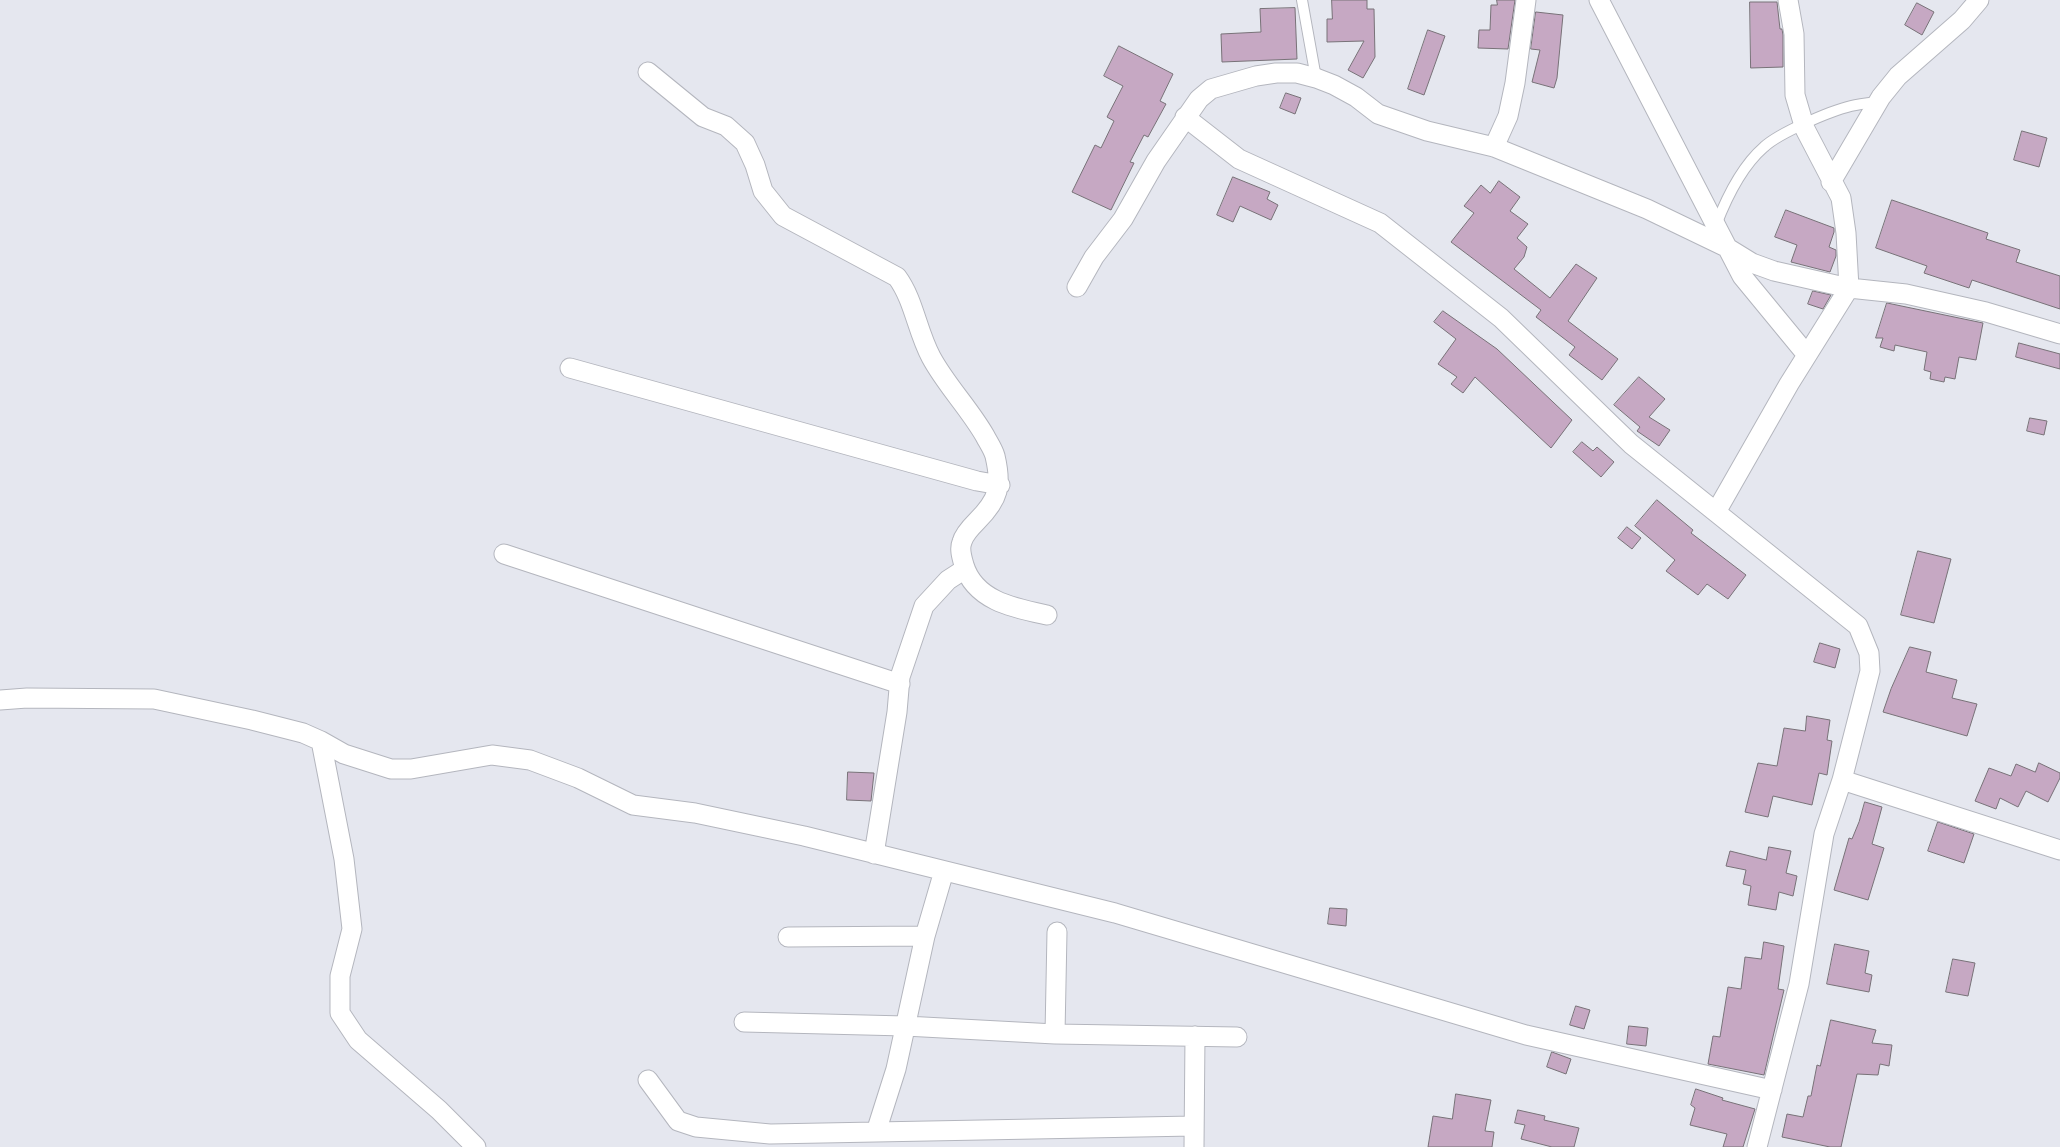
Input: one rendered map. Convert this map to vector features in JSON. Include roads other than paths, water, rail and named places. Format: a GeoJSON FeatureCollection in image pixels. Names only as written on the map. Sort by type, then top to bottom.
{"type":"FeatureCollection","features":[{"type":"Feature","properties":{"kind":"street"},"geometry":{"type":"LineString","coordinates":[[1494,147],[1508,116],[1526,0]]}},
{"type":"Feature","properties":{"kind":"street"},"geometry":{"type":"LineString","coordinates":[[1599,0],[1742,276],[1807,355]]}},
{"type":"Feature","properties":{"kind":"street"},"geometry":{"type":"LineString","coordinates":[[1716,512],[1807,355],[1849,288],[1846,233],[1841,198],[1831,182],[1804,125],[1795,95],[1794,34],[1788,0]]}},
{"type":"Feature","properties":{"kind":"street"},"geometry":{"type":"LineString","coordinates":[[1831,182],[1878,102],[1898,76],[1962,20],[1979,0]]}},
{"type":"Feature","properties":{"kind":"street"},"geometry":{"type":"LineString","coordinates":[[648,72],[703,117],[726,126],[745,143],[756,165],[763,191],[783,216],[897,277],[907,290],[913,314],[931,357],[973,415],[995,454],[1000,485],[992,506],[971,527],[961,543],[961,556],[965,569],[976,587],[992,599],[1018,609],[1047,615]]}},
{"type":"Feature","properties":{"kind":"street"},"geometry":{"type":"LineString","coordinates":[[1077,287],[1094,257],[1123,219],[1156,161],[1199,99],[1211,89],[1227,83],[1276,73],[1297,73],[1316,78],[1356,97],[1378,114],[1427,131],[1494,147],[1647,208],[1726,247],[1752,263],[1774,271],[1849,288],[1906,294],[1986,312],[2060,334]]}},
{"type":"Feature","properties":{"kind":"street"},"geometry":{"type":"LineString","coordinates":[[1186,117],[1239,159],[1380,223],[1501,318],[1631,444],[1858,626],[1864,638],[1870,670],[1842,780],[1824,834],[1799,984],[1757,1147]]}},
{"type":"Feature","properties":{"kind":"street"},"geometry":{"type":"LineString","coordinates":[[570,368],[1000,485]]}},
{"type":"Feature","properties":{"kind":"street"},"geometry":{"type":"LineString","coordinates":[[504,554],[900,684]]}},
{"type":"Feature","properties":{"kind":"street"},"geometry":{"type":"LineString","coordinates":[[874,854],[900,676],[924,606],[948,580],[965,569]]}},
{"type":"Feature","properties":{"kind":"street"},"geometry":{"type":"LineString","coordinates":[[0,700],[27,698],[154,700],[252,720],[303,733],[344,754],[391,768],[411,768],[492,755],[530,760],[578,778],[633,805],[695,813],[874,854],[1115,913],[1526,1035],[1772,1090]]}},
{"type":"Feature","properties":{"kind":"street"},"geometry":{"type":"LineString","coordinates":[[321,741],[344,859],[352,929],[340,976],[340,1013],[358,1040],[439,1110],[476,1147]]}},
{"type":"Feature","properties":{"kind":"street"},"geometry":{"type":"LineString","coordinates":[[1842,780],[2060,850]]}},
{"type":"Feature","properties":{"kind":"street"},"geometry":{"type":"LineString","coordinates":[[876,1132],[896,1069],[925,936],[944,871]]}},
{"type":"Feature","properties":{"kind":"street"},"geometry":{"type":"LineString","coordinates":[[1055,1034],[1057,932]]}},
{"type":"Feature","properties":{"kind":"street"},"geometry":{"type":"LineString","coordinates":[[788,937],[925,936]]}},
{"type":"Feature","properties":{"kind":"street"},"geometry":{"type":"LineString","coordinates":[[744,1022],[904,1026],[1055,1034],[1237,1037]]}},
{"type":"Feature","properties":{"kind":"street"},"geometry":{"type":"LineString","coordinates":[[1194,1147],[1195,1036]]}},
{"type":"Feature","properties":{"kind":"street"},"geometry":{"type":"LineString","coordinates":[[648,1080],[678,1121],[696,1127],[769,1140],[876,1132],[1193,1126]]}},
{"type":"Feature","properties":{"kind":"lane"},"geometry":{"type":"LineString","coordinates":[[1302,0],[1316,78]]}},
{"type":"Feature","properties":{"kind":"lane"},"geometry":{"type":"LineString","coordinates":[[1715,226],[1725,200],[1751,160],[1765,146],[1783,134],[1850,106],[1878,102]]}}]}
